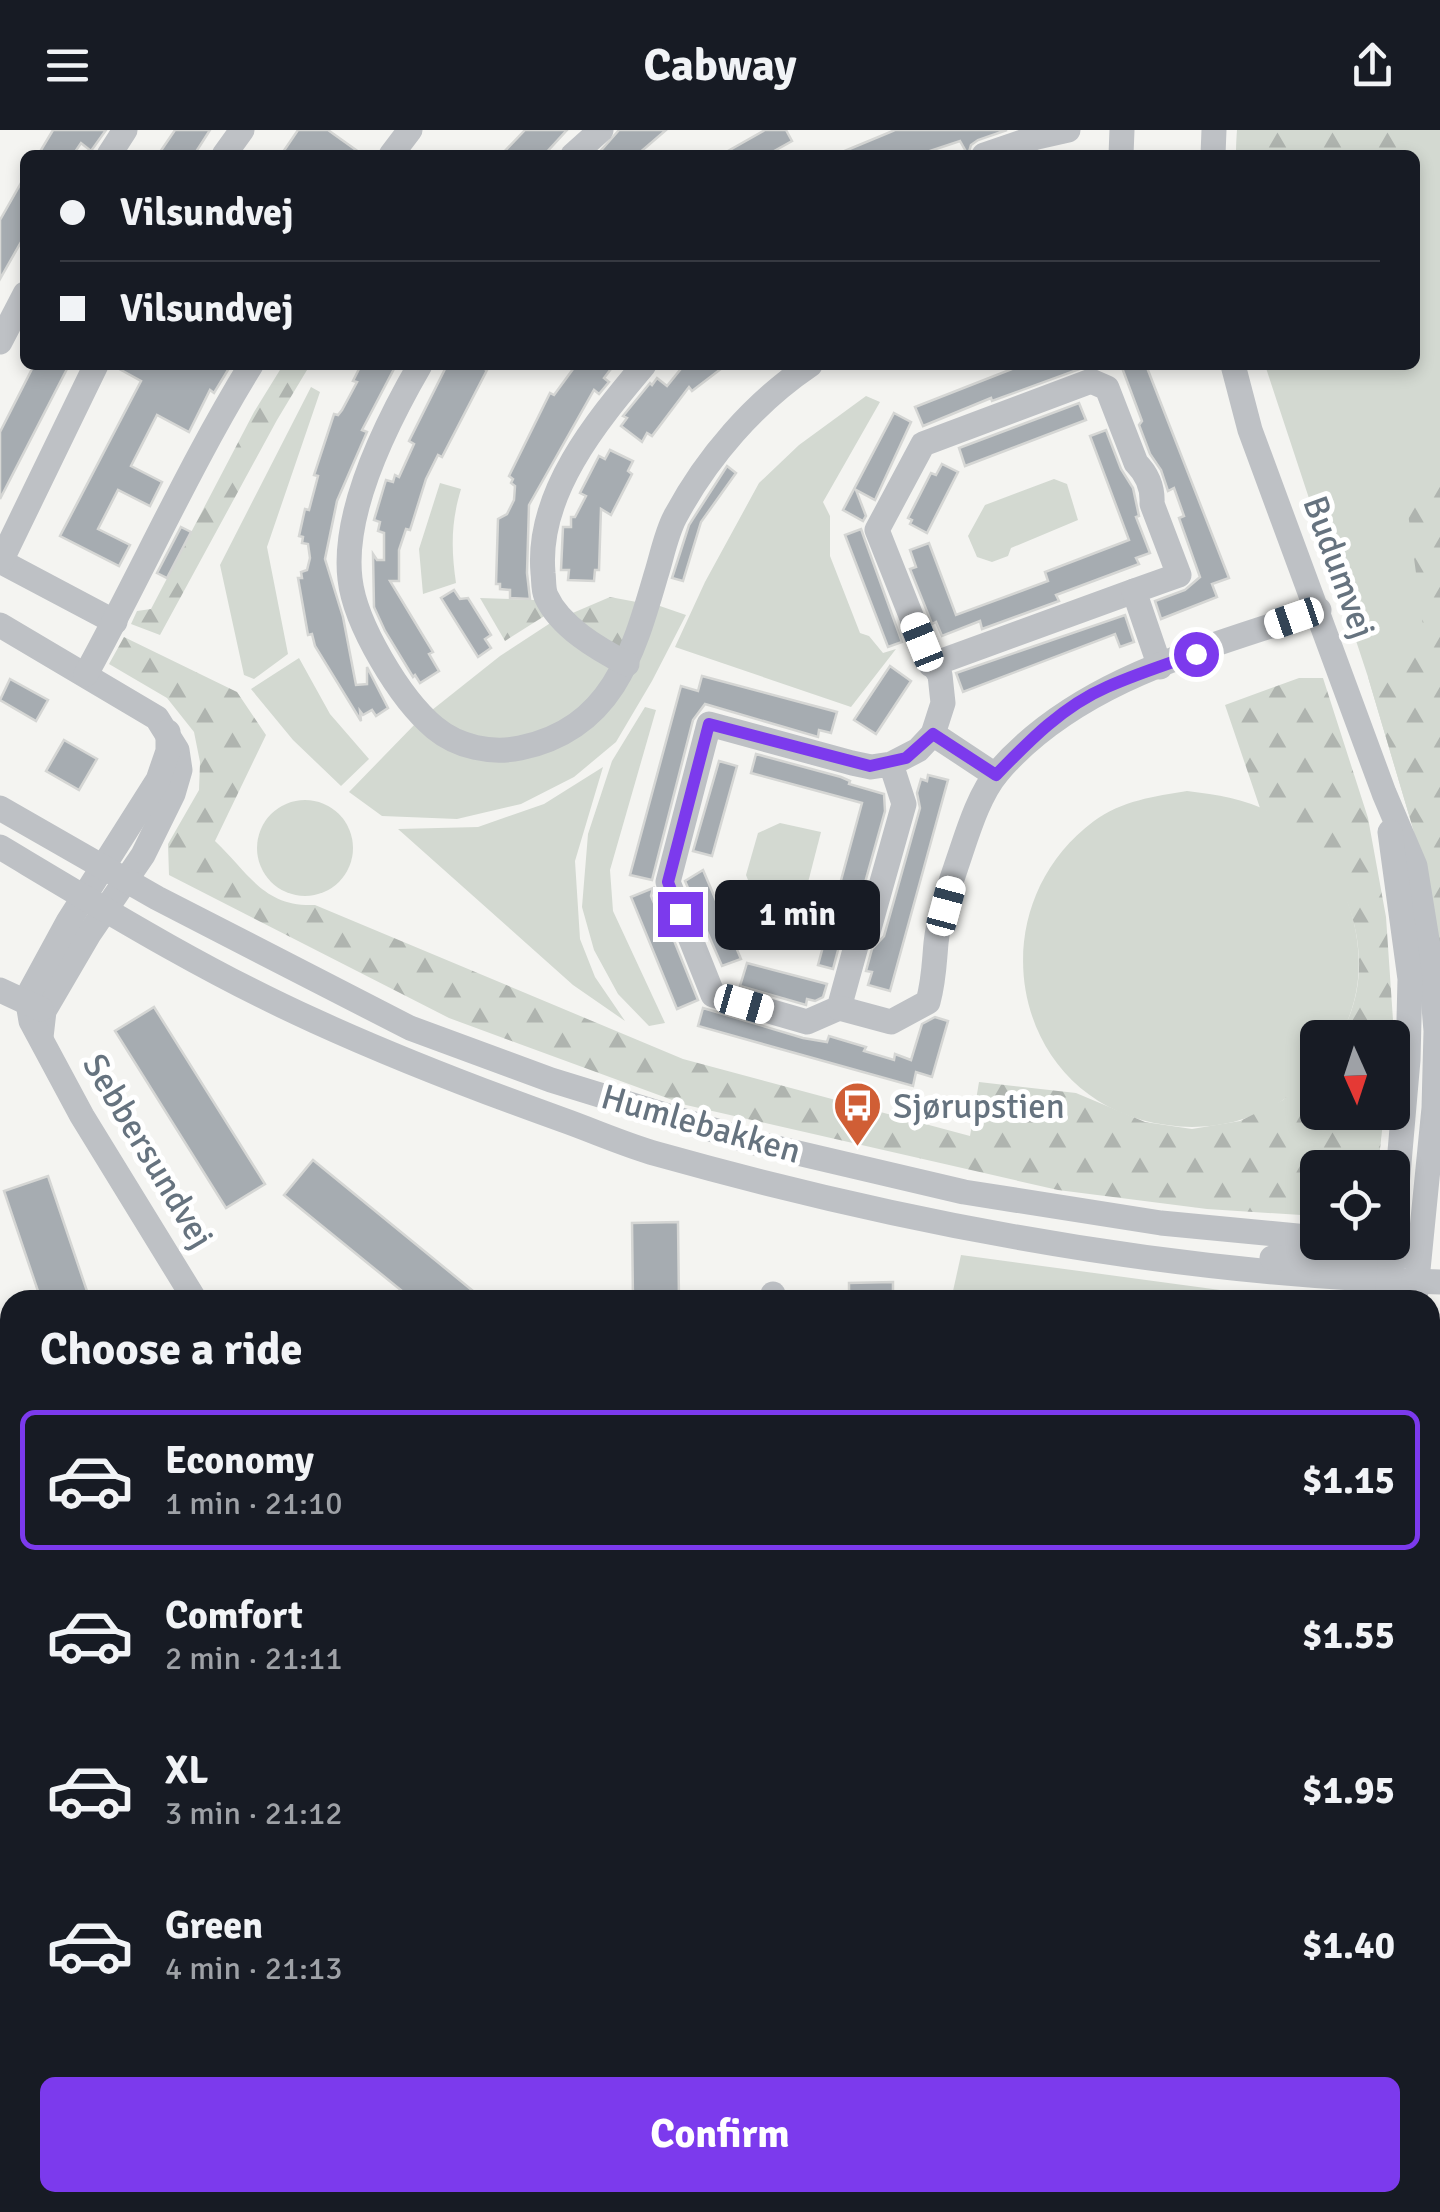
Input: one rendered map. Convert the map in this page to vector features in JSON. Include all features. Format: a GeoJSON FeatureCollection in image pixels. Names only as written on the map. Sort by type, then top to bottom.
{"type":"FeatureCollection","features":[{"type":"Feature","properties":{"kind":"street"},"geometry":{"type":"LineString","coordinates":[[579,150],[602,130]]}},
{"type":"Feature","properties":{"kind":"street"},"geometry":{"type":"LineString","coordinates":[[998,150],[1068,130]]}},
{"type":"Feature","properties":{"kind":"street"},"geometry":{"type":"LineString","coordinates":[[0,342],[20,304]]}},
{"type":"Feature","properties":{"kind":"street"},"geometry":{"type":"LineString","coordinates":[[94,370],[0,561],[115,622]]}},
{"type":"Feature","properties":{"kind":"street"},"geometry":{"type":"LineString","coordinates":[[0,625],[86,674],[248,370]]}},
{"type":"Feature","properties":{"kind":"street"},"geometry":{"type":"LineString","coordinates":[[417,370],[366,482],[350,538],[348,559],[354,604],[362,624],[420,716],[440,733],[470,748],[508,751],[548,742],[593,713],[637,641],[672,523],[692,488],[741,426],[803,370]]}},
{"type":"Feature","properties":{"kind":"street"},"geometry":{"type":"LineString","coordinates":[[626,664],[582,636],[558,613],[545,594],[542,559],[549,511],[566,477],[608,407],[640,370]]}},
{"type":"Feature","properties":{"kind":"street","name":"Budumvej"},"geometry":{"type":"LineString","coordinates":[[1234,370],[1250,430],[1384,793],[1415,866],[1436,1030],[1427,1268]]}},
{"type":"Feature","properties":{"kind":"street"},"geometry":{"type":"LineString","coordinates":[[931,664],[1179,575],[1144,471],[1136,463],[1107,388],[1091,381],[923,444],[877,530],[931,664],[940,675],[943,703],[933,734],[918,750],[890,764],[870,766],[709,724],[668,882],[713,995],[807,1022],[839,1008],[892,1022],[928,1002],[937,970],[936,942],[960,855],[996,775],[1039,732],[1071,707],[1105,688],[1319,610]]}},
{"type":"Feature","properties":{"kind":"street"},"geometry":{"type":"LineString","coordinates":[[1134,592],[1160,667]]}},
{"type":"Feature","properties":{"kind":"street","name":"Sebbersundvej"},"geometry":{"type":"LineString","coordinates":[[86,674],[142,706],[168,732],[177,750],[179,782],[143,855],[114,874],[31,990],[41,1037],[82,1116],[190,1290]]}},
{"type":"Feature","properties":{"kind":"street"},"geometry":{"type":"LineString","coordinates":[[933,734],[996,775]]}},
{"type":"Feature","properties":{"kind":"street"},"geometry":{"type":"LineString","coordinates":[[839,1008],[858,939],[868,932],[904,804],[890,764]]}},
{"type":"Feature","properties":{"kind":"street","name":"Budumvej"},"geometry":{"type":"LineString","coordinates":[[1384,793],[1410,979],[1408,1060],[1390,1265]]}},
{"type":"Feature","properties":{"kind":"street","name":"Humlebakken"},"geometry":{"type":"LineString","coordinates":[[0,808],[114,874],[410,1028],[551,1080],[758,1144],[929,1184],[1050,1208],[1300,1236]]}},
{"type":"Feature","properties":{"kind":"street","name":"Humlebakken"},"geometry":{"type":"LineString","coordinates":[[0,847],[312,1020],[476,1089],[655,1153],[942,1222],[1141,1255],[1390,1265]]}},
{"type":"Feature","properties":{"kind":"street"},"geometry":{"type":"LineString","coordinates":[[0,990],[36,1007]]}},
{"type":"Feature","properties":{"kind":"street"},"geometry":{"type":"LineString","coordinates":[[1390,1265],[1427,1268]]}},
{"type":"Feature","properties":{"kind":"street"},"geometry":{"type":"LineString","coordinates":[[1390,1265],[1427,1268]]}},
{"type":"Feature","properties":{"kind":"green space"},"geometry":{"type":"Polygon","coordinates":[[[1237,130],[1440,130],[1440,954],[1423,862],[1368,677],[1267,370],[1420,370],[1420,150],[1236,150],[1237,130]]]}},
{"type":"Feature","properties":{"kind":"green space"},"geometry":{"type":"Polygon","coordinates":[[[1237,130],[1440,130],[1390,150],[1236,150],[1237,130]]]}},
{"type":"Feature","properties":{"kind":"green space"},"geometry":{"type":"Polygon","coordinates":[[[280,370],[307,370],[160,635],[131,624],[137,611],[151,609],[280,370]]]}},
{"type":"Feature","properties":{"kind":"green space"},"geometry":{"type":"Polygon","coordinates":[[[311,387],[320,392],[267,547],[288,654],[254,679],[244,675],[220,565],[311,387]]]}},
{"type":"Feature","properties":{"kind":"green space"},"geometry":{"type":"Polygon","coordinates":[[[866,396],[880,402],[823,502],[830,516],[830,556],[860,633],[869,636],[883,653],[896,649],[851,707],[675,647],[759,483],[799,445],[866,396]]]}},
{"type":"Feature","properties":{"kind":"green space"},"geometry":{"type":"Polygon","coordinates":[[[1440,470],[1440,954],[1423,862],[1368,677],[1426,648],[1408,513],[1427,478],[1440,470]]]}},
{"type":"Feature","properties":{"kind":"green space"},"geometry":{"type":"Polygon","coordinates":[[[1054,479],[1067,484],[1078,520],[1011,548],[1008,556],[992,562],[977,557],[968,536],[985,505],[1054,479]]]}},
{"type":"Feature","properties":{"kind":"green space"},"geometry":{"type":"Polygon","coordinates":[[[440,483],[461,489],[453,536],[456,583],[423,594],[419,549],[440,483]]]}},
{"type":"Feature","properties":{"kind":"green space"},"geometry":{"type":"Polygon","coordinates":[[[610,597],[642,603],[629,644],[616,650],[568,615],[610,597]]]}},
{"type":"Feature","properties":{"kind":"green space"},"geometry":{"type":"Polygon","coordinates":[[[480,598],[535,600],[546,615],[505,641],[480,598]]]}},
{"type":"Feature","properties":{"kind":"green space"},"geometry":{"type":"Polygon","coordinates":[[[657,605],[686,615],[616,742],[574,777],[521,804],[457,819],[382,816],[349,792],[417,722],[437,740],[555,746],[657,605]]]}},
{"type":"Feature","properties":{"kind":"green space"},"geometry":{"type":"Polygon","coordinates":[[[555,620],[613,670],[601,693],[542,739],[472,742],[427,714],[500,656],[555,620]]]}},
{"type":"Feature","properties":{"kind":"green space"},"geometry":{"type":"Polygon","coordinates":[[[124,637],[237,692],[266,735],[215,841],[269,894],[297,904],[315,905],[683,1059],[970,1136],[979,1082],[1076,1093],[1145,1122],[1192,1129],[1240,1121],[1283,1100],[1300,1085],[1300,1130],[1382,1130],[1380,1150],[1300,1150],[1300,1215],[1207,1209],[1058,1190],[686,1105],[449,1018],[169,875],[168,844],[199,790],[200,762],[194,732],[167,698],[109,664],[124,637]]]}},
{"type":"Feature","properties":{"kind":"green space"},"geometry":{"type":"Polygon","coordinates":[[[299,658],[330,714],[369,759],[341,786],[293,740],[251,689],[299,658]]]}},
{"type":"Feature","properties":{"kind":"green space"},"geometry":{"type":"Polygon","coordinates":[[[1299,678],[1323,678],[1368,818],[1386,917],[1393,1020],[1347,1020],[1359,972],[1349,906],[1314,847],[1289,825],[1260,808],[1225,705],[1299,678]]]}},
{"type":"Feature","properties":{"kind":"green space"},"geometry":{"type":"Polygon","coordinates":[[[645,707],[656,710],[610,870],[613,911],[665,1023],[649,1026],[618,994],[594,950],[582,907],[588,834],[612,761],[645,707]]]}},
{"type":"Feature","properties":{"kind":"green space"},"geometry":{"type":"Polygon","coordinates":[[[603,767],[575,861],[580,939],[595,977],[625,1021],[573,985],[398,829],[478,827],[544,804],[603,767]]]}},
{"type":"Feature","properties":{"kind":"green space"},"geometry":{"type":"Polygon","coordinates":[[[1187,791],[1222,796],[1276,815],[1302,833],[1323,856],[1352,914],[1358,978],[1347,1020],[1300,1020],[1300,1086],[1270,1108],[1242,1120],[1197,1127],[1167,1125],[1115,1110],[1074,1082],[1044,1044],[1027,999],[1023,951],[1033,904],[1056,859],[1104,814],[1151,797],[1187,791]]]}},
{"type":"Feature","properties":{"kind":"green space"},"geometry":{"type":"Polygon","coordinates":[[[305,800],[323,804],[339,814],[349,830],[353,848],[349,866],[339,882],[323,892],[305,896],[287,892],[271,882],[261,866],[257,848],[261,830],[271,814],[287,804],[305,800]]]}},
{"type":"Feature","properties":{"kind":"green space"},"geometry":{"type":"Polygon","coordinates":[[[780,823],[821,832],[804,898],[763,918],[746,875],[758,833],[780,823]]]}},
{"type":"Feature","properties":{"kind":"green space"},"geometry":{"type":"Polygon","coordinates":[[[961,1255],[1220,1290],[953,1290],[961,1255]]]}},
{"type":"Feature","properties":{"kind":"building"},"geometry":{"type":"Polygon","coordinates":[[[53,130],[106,130],[92,150],[81,143],[76,150],[41,150],[53,130]]]}},
{"type":"Feature","properties":{"kind":"building"},"geometry":{"type":"Polygon","coordinates":[[[175,130],[210,130],[197,150],[161,150],[175,130]]]}},
{"type":"Feature","properties":{"kind":"building"},"geometry":{"type":"Polygon","coordinates":[[[298,130],[328,130],[356,150],[284,150],[298,130]]]}},
{"type":"Feature","properties":{"kind":"building"},"geometry":{"type":"Polygon","coordinates":[[[525,130],[567,130],[549,150],[506,150],[525,130]]]}},
{"type":"Feature","properties":{"kind":"building"},"geometry":{"type":"Polygon","coordinates":[[[619,130],[666,130],[643,150],[601,150],[619,130]]]}},
{"type":"Feature","properties":{"kind":"building"},"geometry":{"type":"Polygon","coordinates":[[[765,130],[786,130],[792,141],[776,150],[730,150],[765,130]]]}},
{"type":"Feature","properties":{"kind":"building"},"geometry":{"type":"Polygon","coordinates":[[[895,130],[1007,130],[978,140],[970,150],[960,141],[933,150],[847,150],[895,130]]]}},
{"type":"Feature","properties":{"kind":"building"},"geometry":{"type":"Polygon","coordinates":[[[20,185],[20,244],[0,279],[0,220],[20,185]]]}},
{"type":"Feature","properties":{"kind":"building"},"geometry":{"type":"Polygon","coordinates":[[[31,370],[66,370],[0,499],[0,432],[31,370]]]}},
{"type":"Feature","properties":{"kind":"building"},"geometry":{"type":"Polygon","coordinates":[[[121,370],[228,370],[214,393],[210,390],[189,432],[157,415],[131,466],[162,482],[150,506],[118,490],[98,529],[130,545],[119,566],[60,536],[141,381],[121,370]]]}},
{"type":"Feature","properties":{"kind":"building"},"geometry":{"type":"Polygon","coordinates":[[[358,370],[393,370],[362,430],[367,432],[337,501],[325,559],[343,617],[356,685],[367,684],[367,667],[388,708],[376,716],[372,710],[363,715],[360,711],[361,721],[315,646],[312,634],[308,635],[298,578],[307,570],[310,558],[308,544],[302,543],[303,537],[299,536],[318,476],[314,475],[334,414],[342,410],[357,382],[353,381],[358,370]]]}},
{"type":"Feature","properties":{"kind":"building"},"geometry":{"type":"Polygon","coordinates":[[[444,370],[487,370],[442,457],[438,455],[426,479],[410,530],[406,529],[399,550],[399,581],[390,581],[433,652],[429,654],[439,671],[420,683],[385,631],[374,607],[373,554],[377,560],[384,560],[384,533],[378,531],[380,522],[374,520],[386,480],[393,482],[395,475],[399,477],[414,444],[409,441],[444,370]]]}},
{"type":"Feature","properties":{"kind":"building"},"geometry":{"type":"Polygon","coordinates":[[[572,370],[610,370],[604,378],[609,382],[599,394],[594,390],[529,505],[530,599],[510,598],[510,590],[500,589],[500,584],[496,584],[498,519],[507,514],[514,500],[515,486],[509,476],[550,393],[554,395],[572,370]]]}},
{"type":"Feature","properties":{"kind":"building"},"geometry":{"type":"Polygon","coordinates":[[[680,370],[719,370],[692,391],[689,387],[652,436],[647,433],[642,442],[621,426],[627,418],[623,416],[657,378],[667,386],[680,370]]]}},
{"type":"Feature","properties":{"kind":"building"},"geometry":{"type":"Polygon","coordinates":[[[1009,370],[1077,370],[992,401],[991,398],[923,426],[915,407],[1009,370]]]}},
{"type":"Feature","properties":{"kind":"building"},"geometry":{"type":"Polygon","coordinates":[[[1123,370],[1148,370],[1229,578],[1212,584],[1217,597],[1161,619],[1155,601],[1185,590],[1200,577],[1179,518],[1184,516],[1174,488],[1168,491],[1150,454],[1139,425],[1142,421],[1123,370]]]}},
{"type":"Feature","properties":{"kind":"building"},"geometry":{"type":"Polygon","coordinates":[[[1079,403],[1086,420],[965,466],[959,448],[1079,403]]]}},
{"type":"Feature","properties":{"kind":"building"},"geometry":{"type":"Polygon","coordinates":[[[894,413],[911,422],[875,500],[856,490],[866,516],[863,521],[843,510],[894,413]]]}},
{"type":"Feature","properties":{"kind":"building"},"geometry":{"type":"Polygon","coordinates":[[[1106,430],[1133,488],[1139,516],[1136,517],[1150,553],[1136,558],[1139,564],[1056,595],[1059,601],[982,629],[980,621],[942,636],[936,622],[932,624],[910,569],[916,567],[910,550],[929,543],[956,615],[1048,581],[1045,572],[1129,540],[1090,436],[1106,430]]]}},
{"type":"Feature","properties":{"kind":"building"},"geometry":{"type":"Polygon","coordinates":[[[610,450],[633,461],[628,471],[632,474],[611,515],[601,509],[599,570],[595,570],[594,581],[568,580],[569,570],[561,570],[563,527],[571,527],[571,517],[575,517],[586,496],[580,493],[599,456],[605,459],[610,450]]]}},
{"type":"Feature","properties":{"kind":"building"},"geometry":{"type":"Polygon","coordinates":[[[942,464],[958,472],[927,533],[910,524],[912,520],[908,518],[931,473],[936,475],[942,464]]]}},
{"type":"Feature","properties":{"kind":"building"},"geometry":{"type":"Polygon","coordinates":[[[727,466],[736,473],[701,522],[683,581],[672,578],[689,525],[727,466]]]}},
{"type":"Feature","properties":{"kind":"building"},"geometry":{"type":"Polygon","coordinates":[[[181,527],[191,532],[167,578],[157,573],[181,527]]]}},
{"type":"Feature","properties":{"kind":"building"},"geometry":{"type":"Polygon","coordinates":[[[861,529],[902,642],[888,647],[845,535],[861,529]]]}},
{"type":"Feature","properties":{"kind":"building"},"geometry":{"type":"Polygon","coordinates":[[[454,590],[460,599],[468,598],[491,635],[485,639],[491,648],[478,657],[441,598],[454,590]]]}},
{"type":"Feature","properties":{"kind":"building"},"geometry":{"type":"Polygon","coordinates":[[[1125,615],[1134,642],[1120,647],[1115,634],[963,692],[956,673],[1125,615]]]}},
{"type":"Feature","properties":{"kind":"building"},"geometry":{"type":"Polygon","coordinates":[[[890,666],[911,681],[876,734],[854,720],[890,666]]]}},
{"type":"Feature","properties":{"kind":"building"},"geometry":{"type":"Polygon","coordinates":[[[702,676],[837,712],[831,733],[819,730],[818,737],[705,704],[693,720],[652,880],[630,875],[681,686],[698,691],[702,676]]]}},
{"type":"Feature","properties":{"kind":"building"},"geometry":{"type":"Polygon","coordinates":[[[10,679],[48,700],[36,721],[0,700],[10,679]]]}},
{"type":"Feature","properties":{"kind":"building"},"geometry":{"type":"Polygon","coordinates":[[[64,740],[97,759],[79,790],[46,771],[64,740]]]}},
{"type":"Feature","properties":{"kind":"building"},"geometry":{"type":"Polygon","coordinates":[[[756,754],[841,777],[849,784],[884,794],[885,811],[854,922],[842,935],[833,969],[818,965],[862,803],[751,773],[756,754]]]}},
{"type":"Feature","properties":{"kind":"building"},"geometry":{"type":"Polygon","coordinates":[[[719,761],[737,766],[712,856],[693,851],[719,761]]]}},
{"type":"Feature","properties":{"kind":"building"},"geometry":{"type":"Polygon","coordinates":[[[928,775],[948,780],[890,991],[868,985],[872,972],[866,971],[872,949],[884,936],[920,808],[917,793],[921,779],[927,781],[928,775]]]}},
{"type":"Feature","properties":{"kind":"building"},"geometry":{"type":"Polygon","coordinates":[[[703,870],[741,959],[722,966],[685,881],[703,870]]]}},
{"type":"Feature","properties":{"kind":"building"},"geometry":{"type":"Polygon","coordinates":[[[653,888],[651,896],[665,929],[669,928],[698,1000],[677,1009],[631,897],[653,888]]]}},
{"type":"Feature","properties":{"kind":"building"},"geometry":{"type":"Polygon","coordinates":[[[747,963],[827,984],[823,997],[807,999],[806,1005],[740,986],[747,963]]]}},
{"type":"Feature","properties":{"kind":"building"},"geometry":{"type":"Polygon","coordinates":[[[154,1007],[265,1184],[226,1208],[115,1031],[154,1007]]]}},
{"type":"Feature","properties":{"kind":"building"},"geometry":{"type":"Polygon","coordinates":[[[703,1008],[803,1038],[827,1042],[829,1036],[894,1060],[895,1054],[911,1060],[922,1024],[935,1017],[948,1021],[932,1077],[916,1072],[913,1086],[698,1026],[703,1008]]]}},
{"type":"Feature","properties":{"kind":"building"},"geometry":{"type":"Polygon","coordinates":[[[313,1160],[472,1290],[401,1290],[284,1195],[313,1160]]]}},
{"type":"Feature","properties":{"kind":"building"},"geometry":{"type":"Polygon","coordinates":[[[48,1176],[87,1290],[38,1290],[4,1191],[48,1176]]]}},
{"type":"Feature","properties":{"kind":"building"},"geometry":{"type":"Polygon","coordinates":[[[678,1222],[679,1290],[633,1290],[632,1223],[678,1222]]]}},
{"type":"Feature","properties":{"kind":"building"},"geometry":{"type":"Polygon","coordinates":[[[893,1282],[893,1290],[849,1290],[849,1283],[893,1282]]]}},
{"type":"Feature","properties":{"kind":"place","name":"Sjørupstien"},"geometry":{"type":"Point","coordinates":[858,1148]}},
{"type":"Feature","properties":{"kind":"route"},"geometry":{"type":"LineString","coordinates":[[680,914],[668,882],[709,724],[870,766],[906,758],[933,734],[996,775],[1071,707],[1105,688],[1196,654]]}}]}
